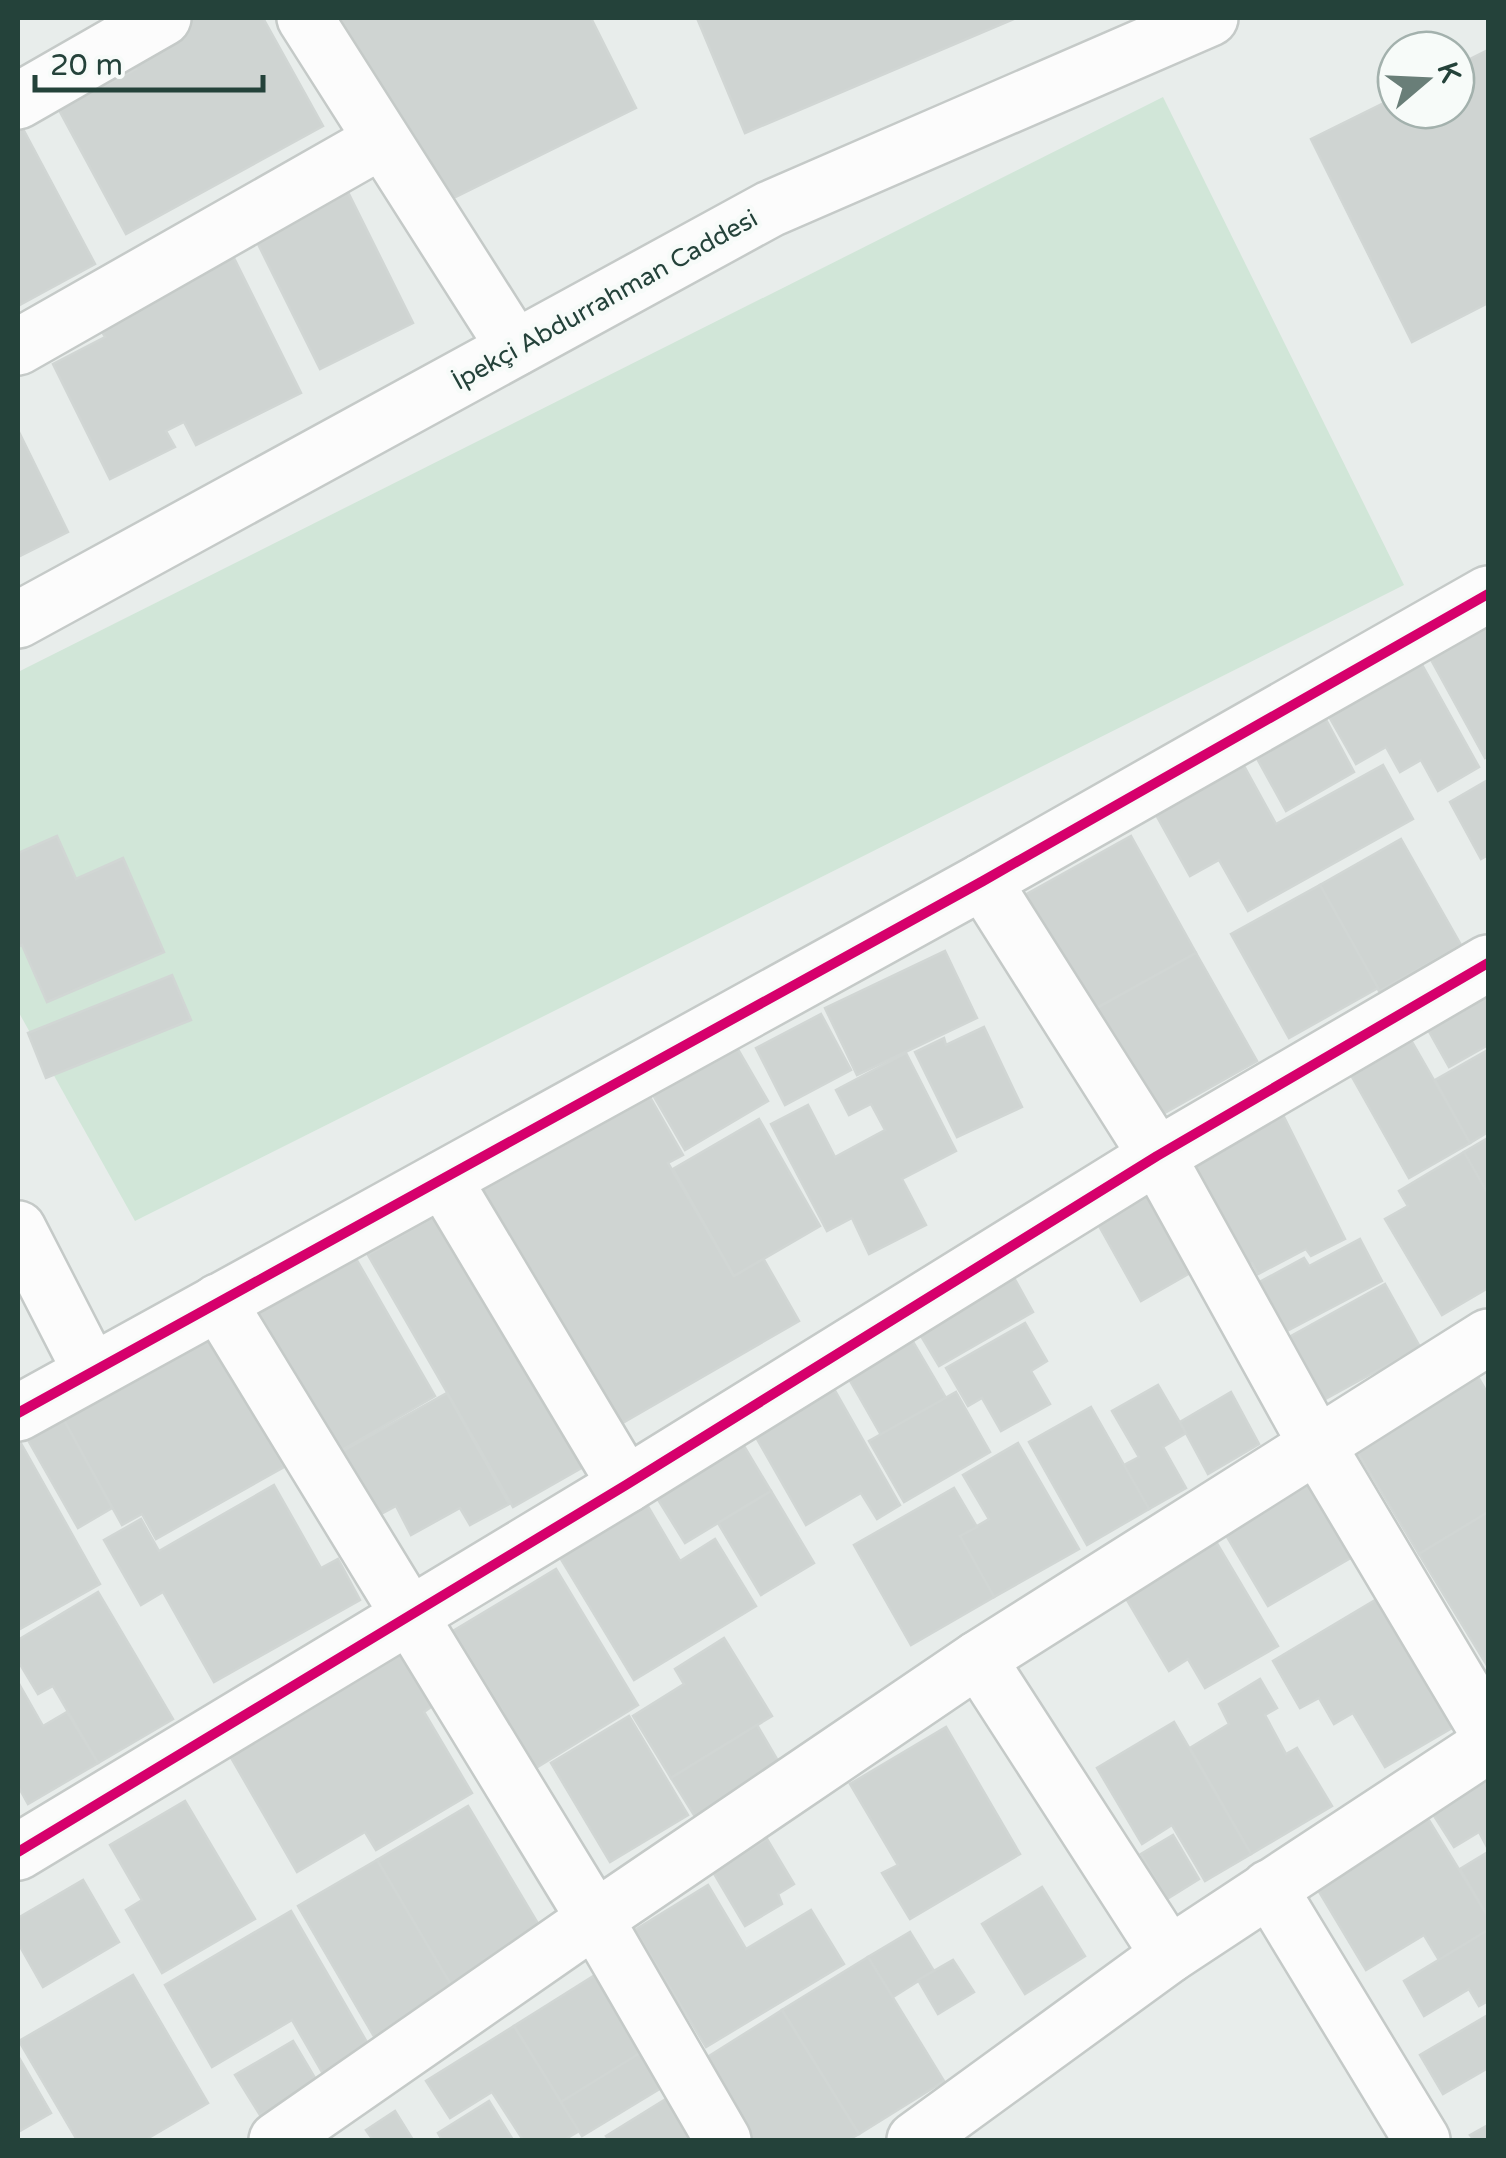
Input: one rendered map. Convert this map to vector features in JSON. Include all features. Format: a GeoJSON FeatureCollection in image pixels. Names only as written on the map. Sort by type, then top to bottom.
{"type":"FeatureCollection","features":[{"type":"Feature","properties":{"kind":"street"},"geometry":{"type":"LineString","coordinates":[[18,101],[163,18]]}},
{"type":"Feature","properties":{"kind":"street"},"geometry":{"type":"LineString","coordinates":[[306,18],[515,348]]}},
{"type":"Feature","properties":{"kind":"street","name":"İpekçi Abdurrahman Caddesi"},"geometry":{"type":"LineString","coordinates":[[18,620],[770,209],[1210,18]]}},
{"type":"Feature","properties":{"kind":"street"},"geometry":{"type":"LineString","coordinates":[[18,346],[382,140]]}},
{"type":"Feature","properties":{"kind":"street"},"geometry":{"type":"LineString","coordinates":[[18,1412],[983,882],[1488,594]]}},
{"type":"Feature","properties":{"kind":"street"},"geometry":{"type":"LineString","coordinates":[[983,882],[1157,1156],[1316,1445],[1488,1732]]}},
{"type":"Feature","properties":{"kind":"street"},"geometry":{"type":"LineString","coordinates":[[18,1852],[626,1484],[1157,1156],[1488,963]]}},
{"type":"Feature","properties":{"kind":"street"},"geometry":{"type":"LineString","coordinates":[[442,1179],[626,1484]]}},
{"type":"Feature","properties":{"kind":"street"},"geometry":{"type":"LineString","coordinates":[[18,1228],[91,1370]]}},
{"type":"Feature","properties":{"kind":"street"},"geometry":{"type":"LineString","coordinates":[[218,1302],[595,1919],[722,2140]]}},
{"type":"Feature","properties":{"kind":"street"},"geometry":{"type":"LineString","coordinates":[[277,2140],[978,1659],[1488,1337]]}},
{"type":"Feature","properties":{"kind":"street"},"geometry":{"type":"LineString","coordinates":[[978,1659],[1169,1954]]}},
{"type":"Feature","properties":{"kind":"street"},"geometry":{"type":"LineString","coordinates":[[916,2140],[1169,1954],[1488,1745]]}},
{"type":"Feature","properties":{"kind":"street"},"geometry":{"type":"LineString","coordinates":[[1268,1888],[1422,2140]]}},
{"type":"Feature","properties":{"kind":"green space"},"geometry":{"type":"Polygon","coordinates":[[[1163,97],[1404,585],[135,1221],[18,1011],[18,672],[1163,97]]]}},
{"type":"Feature","properties":{"kind":"building"},"geometry":{"type":"Polygon","coordinates":[[[193,18],[263,18],[323,126],[126,234],[59,110],[136,69],[128,53],[193,18]]]}},
{"type":"Feature","properties":{"kind":"building"},"geometry":{"type":"Polygon","coordinates":[[[337,18],[591,18],[636,108],[431,209],[337,18]]]}},
{"type":"Feature","properties":{"kind":"building"},"geometry":{"type":"Polygon","coordinates":[[[697,18],[1016,18],[745,133],[697,18]]]}},
{"type":"Feature","properties":{"kind":"building"},"geometry":{"type":"Polygon","coordinates":[[[1488,50],[1488,303],[1412,342],[1311,139],[1376,107],[1376,130],[1476,130],[1476,56],[1488,50]]]}},
{"type":"Feature","properties":{"kind":"building"},"geometry":{"type":"Polygon","coordinates":[[[22,127],[95,264],[18,306],[18,130],[22,127]]]}},
{"type":"Feature","properties":{"kind":"building"},"geometry":{"type":"Polygon","coordinates":[[[343,182],[413,323],[320,369],[250,228],[343,182]]]}},
{"type":"Feature","properties":{"kind":"building"},"geometry":{"type":"Polygon","coordinates":[[[229,248],[301,393],[196,445],[184,422],[166,431],[175,447],[110,479],[53,364],[105,337],[93,316],[229,248]]]}},
{"type":"Feature","properties":{"kind":"building"},"geometry":{"type":"Polygon","coordinates":[[[18,430],[68,532],[18,557],[18,430]]]}},
{"type":"Feature","properties":{"kind":"building"},"geometry":{"type":"Polygon","coordinates":[[[1488,622],[1488,756],[1485,758],[1429,656],[1488,622]]]}},
{"type":"Feature","properties":{"kind":"building"},"geometry":{"type":"Polygon","coordinates":[[[1420,661],[1479,767],[1438,791],[1421,760],[1400,772],[1386,747],[1356,764],[1327,713],[1420,661]]]}},
{"type":"Feature","properties":{"kind":"building"},"geometry":{"type":"Polygon","coordinates":[[[1323,714],[1354,772],[1286,811],[1254,753],[1323,714]]]}},
{"type":"Feature","properties":{"kind":"building"},"geometry":{"type":"Polygon","coordinates":[[[1243,764],[1276,824],[1383,765],[1413,819],[1248,911],[1219,860],[1190,876],[1155,813],[1243,764]]]}},
{"type":"Feature","properties":{"kind":"building"},"geometry":{"type":"Polygon","coordinates":[[[1488,780],[1488,855],[1481,859],[1450,802],[1488,780]]]}},
{"type":"Feature","properties":{"kind":"building"},"geometry":{"type":"Polygon","coordinates":[[[57,836],[76,879],[123,858],[164,952],[47,1002],[22,945],[18,947],[18,853],[57,836]]]}},
{"type":"Feature","properties":{"kind":"building"},"geometry":{"type":"Polygon","coordinates":[[[1131,836],[1196,953],[1080,1017],[1016,900],[1131,836]]]}},
{"type":"Feature","properties":{"kind":"building"},"geometry":{"type":"Polygon","coordinates":[[[1401,839],[1461,945],[1379,991],[1320,885],[1401,839]]]}},
{"type":"Feature","properties":{"kind":"building"},"geometry":{"type":"Polygon","coordinates":[[[1320,885],[1378,988],[1289,1038],[1231,934],[1320,885]]]}},
{"type":"Feature","properties":{"kind":"building"},"geometry":{"type":"Polygon","coordinates":[[[945,951],[977,1018],[857,1075],[825,1008],[945,951]]]}},
{"type":"Feature","properties":{"kind":"building"},"geometry":{"type":"Polygon","coordinates":[[[1196,953],[1257,1061],[1152,1120],[1090,1012],[1196,953]]]}},
{"type":"Feature","properties":{"kind":"building"},"geometry":{"type":"Polygon","coordinates":[[[172,975],[191,1020],[46,1078],[28,1033],[172,975]]]}},
{"type":"Feature","properties":{"kind":"building"},"geometry":{"type":"Polygon","coordinates":[[[1488,981],[1488,1045],[1449,1067],[1422,1019],[1488,981]]]}},
{"type":"Feature","properties":{"kind":"building"},"geometry":{"type":"Polygon","coordinates":[[[821,1014],[851,1070],[785,1105],[756,1048],[821,1014]]]}},
{"type":"Feature","properties":{"kind":"building"},"geometry":{"type":"Polygon","coordinates":[[[984,1027],[1022,1107],[957,1137],[915,1052],[944,1038],[946,1045],[984,1027]]]}},
{"type":"Feature","properties":{"kind":"building"},"geometry":{"type":"Polygon","coordinates":[[[1407,1033],[1470,1143],[1409,1178],[1347,1068],[1407,1033]]]}},
{"type":"Feature","properties":{"kind":"building"},"geometry":{"type":"Polygon","coordinates":[[[736,1046],[768,1101],[685,1150],[653,1095],[736,1046]]]}},
{"type":"Feature","properties":{"kind":"building"},"geometry":{"type":"Polygon","coordinates":[[[1488,1050],[1488,1132],[1470,1143],[1435,1080],[1488,1050]]]}},
{"type":"Feature","properties":{"kind":"building"},"geometry":{"type":"Polygon","coordinates":[[[906,1053],[956,1151],[902,1179],[926,1225],[869,1254],[852,1218],[827,1231],[771,1124],[808,1105],[835,1157],[885,1130],[871,1104],[849,1115],[836,1090],[906,1053]]]}},
{"type":"Feature","properties":{"kind":"building"},"geometry":{"type":"Polygon","coordinates":[[[646,1090],[683,1155],[668,1163],[734,1276],[763,1258],[799,1321],[619,1425],[481,1186],[646,1090]]]}},
{"type":"Feature","properties":{"kind":"building"},"geometry":{"type":"Polygon","coordinates":[[[1283,1115],[1345,1239],[1311,1256],[1306,1249],[1258,1274],[1252,1263],[1232,1273],[1179,1169],[1283,1115]]]}},
{"type":"Feature","properties":{"kind":"building"},"geometry":{"type":"Polygon","coordinates":[[[759,1119],[820,1226],[734,1276],[673,1169],[759,1119]]]}},
{"type":"Feature","properties":{"kind":"building"},"geometry":{"type":"Polygon","coordinates":[[[1488,1138],[1488,1194],[1464,1152],[1488,1138]]]}},
{"type":"Feature","properties":{"kind":"building"},"geometry":{"type":"Polygon","coordinates":[[[1464,1152],[1488,1194],[1488,1288],[1442,1315],[1385,1219],[1408,1206],[1399,1191],[1464,1152]]]}},
{"type":"Feature","properties":{"kind":"building"},"geometry":{"type":"Polygon","coordinates":[[[1152,1172],[1204,1265],[1141,1301],[1089,1208],[1152,1172]]]}},
{"type":"Feature","properties":{"kind":"building"},"geometry":{"type":"Polygon","coordinates":[[[454,1205],[599,1458],[513,1507],[368,1255],[454,1205]]]}},
{"type":"Feature","properties":{"kind":"building"},"geometry":{"type":"Polygon","coordinates":[[[1360,1239],[1382,1281],[1268,1341],[1241,1292],[1304,1258],[1309,1266],[1360,1239]]]}},
{"type":"Feature","properties":{"kind":"building"},"geometry":{"type":"Polygon","coordinates":[[[351,1250],[435,1396],[330,1457],[246,1311],[351,1250]]]}},
{"type":"Feature","properties":{"kind":"building"},"geometry":{"type":"Polygon","coordinates":[[[1013,1276],[1033,1312],[939,1366],[918,1331],[1013,1276]]]}},
{"type":"Feature","properties":{"kind":"building"},"geometry":{"type":"Polygon","coordinates":[[[1385,1284],[1420,1347],[1307,1409],[1273,1346],[1385,1284]]]}},
{"type":"Feature","properties":{"kind":"building"},"geometry":{"type":"Polygon","coordinates":[[[1025,1323],[1047,1361],[1031,1371],[1050,1404],[1001,1431],[982,1398],[968,1406],[946,1368],[1025,1323]]]}},
{"type":"Feature","properties":{"kind":"building"},"geometry":{"type":"Polygon","coordinates":[[[208,1330],[284,1467],[156,1539],[142,1514],[122,1525],[60,1413],[208,1330]]]}},
{"type":"Feature","properties":{"kind":"building"},"geometry":{"type":"Polygon","coordinates":[[[909,1335],[946,1398],[881,1435],[845,1372],[909,1335]]]}},
{"type":"Feature","properties":{"kind":"building"},"geometry":{"type":"Polygon","coordinates":[[[1474,1370],[1488,1394],[1488,1512],[1419,1554],[1353,1445],[1474,1370]]]}},
{"type":"Feature","properties":{"kind":"building"},"geometry":{"type":"Polygon","coordinates":[[[1158,1385],[1186,1433],[1163,1447],[1186,1488],[1149,1509],[1124,1465],[1139,1457],[1112,1411],[1158,1385]]]}},
{"type":"Feature","properties":{"kind":"building"},"geometry":{"type":"Polygon","coordinates":[[[833,1387],[900,1505],[877,1519],[861,1493],[806,1525],[753,1432],[833,1387]]]}},
{"type":"Feature","properties":{"kind":"building"},"geometry":{"type":"Polygon","coordinates":[[[956,1392],[990,1452],[904,1502],[869,1441],[956,1392]]]}},
{"type":"Feature","properties":{"kind":"building"},"geometry":{"type":"Polygon","coordinates":[[[1231,1392],[1259,1444],[1208,1474],[1180,1422],[1231,1392]]]}},
{"type":"Feature","properties":{"kind":"building"},"geometry":{"type":"Polygon","coordinates":[[[447,1393],[509,1504],[470,1525],[460,1508],[411,1535],[396,1506],[379,1515],[343,1451],[447,1393]]]}},
{"type":"Feature","properties":{"kind":"building"},"geometry":{"type":"Polygon","coordinates":[[[1091,1407],[1149,1509],[1087,1545],[1029,1442],[1091,1407]]]}},
{"type":"Feature","properties":{"kind":"building"},"geometry":{"type":"Polygon","coordinates":[[[60,1413],[112,1508],[78,1528],[24,1433],[60,1413]]]}},
{"type":"Feature","properties":{"kind":"building"},"geometry":{"type":"Polygon","coordinates":[[[738,1436],[771,1491],[685,1543],[652,1490],[738,1436]]]}},
{"type":"Feature","properties":{"kind":"building"},"geometry":{"type":"Polygon","coordinates":[[[18,1438],[100,1584],[18,1630],[18,1438]]]}},
{"type":"Feature","properties":{"kind":"building"},"geometry":{"type":"Polygon","coordinates":[[[1018,1443],[1079,1549],[994,1597],[960,1536],[989,1519],[963,1475],[1018,1443]]]}},
{"type":"Feature","properties":{"kind":"building"},"geometry":{"type":"Polygon","coordinates":[[[1317,1467],[1366,1549],[1268,1606],[1220,1525],[1317,1467]]]}},
{"type":"Feature","properties":{"kind":"building"},"geometry":{"type":"Polygon","coordinates":[[[274,1485],[321,1568],[338,1559],[360,1600],[214,1682],[163,1592],[141,1605],[104,1540],[141,1519],[159,1551],[274,1485]]]}},
{"type":"Feature","properties":{"kind":"building"},"geometry":{"type":"Polygon","coordinates":[[[954,1488],[977,1527],[960,1536],[994,1597],[911,1645],[854,1545],[954,1488]]]}},
{"type":"Feature","properties":{"kind":"building"},"geometry":{"type":"Polygon","coordinates":[[[771,1491],[814,1563],[761,1595],[718,1523],[771,1491]]]}},
{"type":"Feature","properties":{"kind":"building"},"geometry":{"type":"Polygon","coordinates":[[[643,1498],[680,1561],[715,1539],[756,1606],[634,1680],[556,1551],[643,1498]]]}},
{"type":"Feature","properties":{"kind":"building"},"geometry":{"type":"Polygon","coordinates":[[[1488,1512],[1488,1667],[1419,1554],[1488,1512]]]}},
{"type":"Feature","properties":{"kind":"building"},"geometry":{"type":"Polygon","coordinates":[[[1212,1535],[1278,1646],[1205,1688],[1188,1659],[1169,1671],[1121,1590],[1212,1535]]]}},
{"type":"Feature","properties":{"kind":"building"},"geometry":{"type":"Polygon","coordinates":[[[556,1569],[638,1705],[531,1771],[497,1716],[503,1712],[453,1631],[556,1569]]]}},
{"type":"Feature","properties":{"kind":"building"},"geometry":{"type":"Polygon","coordinates":[[[98,1592],[173,1719],[98,1763],[53,1686],[38,1694],[18,1661],[18,1640],[98,1592]]]}},
{"type":"Feature","properties":{"kind":"building"},"geometry":{"type":"Polygon","coordinates":[[[1382,1596],[1457,1725],[1385,1767],[1353,1713],[1334,1724],[1319,1698],[1300,1708],[1273,1661],[1382,1596]]]}},
{"type":"Feature","properties":{"kind":"building"},"geometry":{"type":"Polygon","coordinates":[[[724,1638],[772,1716],[671,1778],[633,1716],[684,1684],[675,1669],[724,1638]]]}},
{"type":"Feature","properties":{"kind":"building"},"geometry":{"type":"Polygon","coordinates":[[[408,1642],[441,1700],[424,1712],[472,1793],[376,1850],[365,1832],[297,1872],[226,1749],[408,1642]]]}},
{"type":"Feature","properties":{"kind":"building"},"geometry":{"type":"Polygon","coordinates":[[[1260,1679],[1277,1708],[1265,1715],[1286,1754],[1297,1748],[1332,1806],[1251,1854],[1190,1748],[1229,1724],[1219,1704],[1260,1679]]]}},
{"type":"Feature","properties":{"kind":"building"},"geometry":{"type":"Polygon","coordinates":[[[18,1682],[43,1726],[67,1712],[98,1763],[28,1804],[18,1786],[18,1682]]]}},
{"type":"Feature","properties":{"kind":"building"},"geometry":{"type":"Polygon","coordinates":[[[629,1716],[688,1815],[610,1862],[551,1763],[629,1716]]]}},
{"type":"Feature","properties":{"kind":"building"},"geometry":{"type":"Polygon","coordinates":[[[1174,1722],[1251,1854],[1205,1881],[1172,1825],[1142,1844],[1097,1768],[1174,1722]]]}},
{"type":"Feature","properties":{"kind":"building"},"geometry":{"type":"Polygon","coordinates":[[[757,1725],[784,1771],[699,1823],[671,1778],[757,1725]]]}},
{"type":"Feature","properties":{"kind":"building"},"geometry":{"type":"Polygon","coordinates":[[[946,1727],[1020,1854],[910,1919],[882,1873],[898,1865],[850,1784],[946,1727]]]}},
{"type":"Feature","properties":{"kind":"building"},"geometry":{"type":"Polygon","coordinates":[[[1488,1767],[1488,1849],[1479,1832],[1454,1847],[1427,1805],[1488,1767]]]}},
{"type":"Feature","properties":{"kind":"building"},"geometry":{"type":"Polygon","coordinates":[[[185,1801],[255,1919],[162,1973],[126,1910],[142,1900],[110,1845],[185,1801]]]}},
{"type":"Feature","properties":{"kind":"building"},"geometry":{"type":"Polygon","coordinates":[[[468,1806],[549,1942],[457,1995],[377,1860],[468,1806]]]}},
{"type":"Feature","properties":{"kind":"building"},"geometry":{"type":"Polygon","coordinates":[[[1427,1817],[1488,1917],[1488,1930],[1439,1960],[1424,1935],[1366,1970],[1315,1885],[1427,1817]]]}},
{"type":"Feature","properties":{"kind":"building"},"geometry":{"type":"Polygon","coordinates":[[[1173,1835],[1199,1879],[1167,1899],[1141,1854],[1173,1835]]]}},
{"type":"Feature","properties":{"kind":"building"},"geometry":{"type":"Polygon","coordinates":[[[767,1839],[794,1884],[778,1894],[782,1904],[745,1926],[713,1872],[767,1839]]]}},
{"type":"Feature","properties":{"kind":"building"},"geometry":{"type":"Polygon","coordinates":[[[1488,1852],[1488,1917],[1460,1869],[1488,1852]]]}},
{"type":"Feature","properties":{"kind":"building"},"geometry":{"type":"Polygon","coordinates":[[[377,1860],[457,1995],[379,2045],[298,1906],[377,1860]]]}},
{"type":"Feature","properties":{"kind":"building"},"geometry":{"type":"Polygon","coordinates":[[[83,1880],[119,1942],[43,1987],[18,1943],[18,1918],[83,1880]]]}},
{"type":"Feature","properties":{"kind":"building"},"geometry":{"type":"Polygon","coordinates":[[[708,1885],[746,1949],[811,1910],[844,1964],[706,2047],[635,1930],[708,1885]]]}},
{"type":"Feature","properties":{"kind":"building"},"geometry":{"type":"Polygon","coordinates":[[[1042,1887],[1085,1956],[1025,1994],[982,1924],[1042,1887]]]}},
{"type":"Feature","properties":{"kind":"building"},"geometry":{"type":"Polygon","coordinates":[[[291,1911],[372,2051],[326,2079],[292,2020],[212,2067],[165,1985],[291,1911]]]}},
{"type":"Feature","properties":{"kind":"building"},"geometry":{"type":"Polygon","coordinates":[[[1488,1930],[1488,2001],[1479,2006],[1469,1989],[1424,2016],[1404,1981],[1488,1930]]]}},
{"type":"Feature","properties":{"kind":"building"},"geometry":{"type":"Polygon","coordinates":[[[910,1932],[934,1971],[893,1997],[868,1957],[910,1932]]]}},
{"type":"Feature","properties":{"kind":"building"},"geometry":{"type":"Polygon","coordinates":[[[868,1957],[944,2081],[859,2134],[782,2010],[868,1957]]]}},
{"type":"Feature","properties":{"kind":"building"},"geometry":{"type":"Polygon","coordinates":[[[953,1960],[974,1992],[938,2014],[918,1980],[953,1960]]]}},
{"type":"Feature","properties":{"kind":"building"},"geometry":{"type":"Polygon","coordinates":[[[603,1970],[651,2047],[561,2102],[514,2026],[603,1970]]]}},
{"type":"Feature","properties":{"kind":"building"},"geometry":{"type":"Polygon","coordinates":[[[133,1975],[208,2103],[145,2140],[77,2140],[19,2041],[133,1975]]]}},
{"type":"Feature","properties":{"kind":"building"},"geometry":{"type":"Polygon","coordinates":[[[782,2010],[859,2134],[848,2140],[730,2140],[687,2070],[782,2010]]]}},
{"type":"Feature","properties":{"kind":"building"},"geometry":{"type":"Polygon","coordinates":[[[1488,2015],[1488,2068],[1443,2094],[1420,2055],[1488,2015]]]}},
{"type":"Feature","properties":{"kind":"building"},"geometry":{"type":"Polygon","coordinates":[[[514,2026],[579,2131],[564,2140],[523,2140],[492,2092],[450,2118],[426,2081],[514,2026]]]}},
{"type":"Feature","properties":{"kind":"building"},"geometry":{"type":"Polygon","coordinates":[[[293,2041],[318,2083],[260,2115],[235,2075],[293,2041]]]}},
{"type":"Feature","properties":{"kind":"building"},"geometry":{"type":"Polygon","coordinates":[[[640,2053],[661,2088],[582,2136],[561,2102],[640,2053]]]}},
{"type":"Feature","properties":{"kind":"building"},"geometry":{"type":"Polygon","coordinates":[[[18,2056],[51,2113],[18,2132],[18,2056]]]}},
{"type":"Feature","properties":{"kind":"building"},"geometry":{"type":"Polygon","coordinates":[[[674,2094],[703,2140],[609,2140],[606,2136],[674,2094]]]}},
{"type":"Feature","properties":{"kind":"building"},"geometry":{"type":"Polygon","coordinates":[[[489,2101],[513,2140],[442,2140],[438,2133],[489,2101]]]}},
{"type":"Feature","properties":{"kind":"building"},"geometry":{"type":"Polygon","coordinates":[[[395,2111],[413,2140],[373,2140],[366,2130],[395,2111]]]}},
{"type":"Feature","properties":{"kind":"building"},"geometry":{"type":"Polygon","coordinates":[[[1488,2125],[1488,2140],[1474,2140],[1470,2135],[1488,2125]]]}},
{"type":"Feature","properties":{"kind":"cycle path"},"geometry":{"type":"LineString","coordinates":[[18,1413],[983,881],[1488,594]]}},
{"type":"Feature","properties":{"kind":"cycle path"},"geometry":{"type":"LineString","coordinates":[[18,1852],[626,1485],[1157,1156],[1488,963]]}}]}
